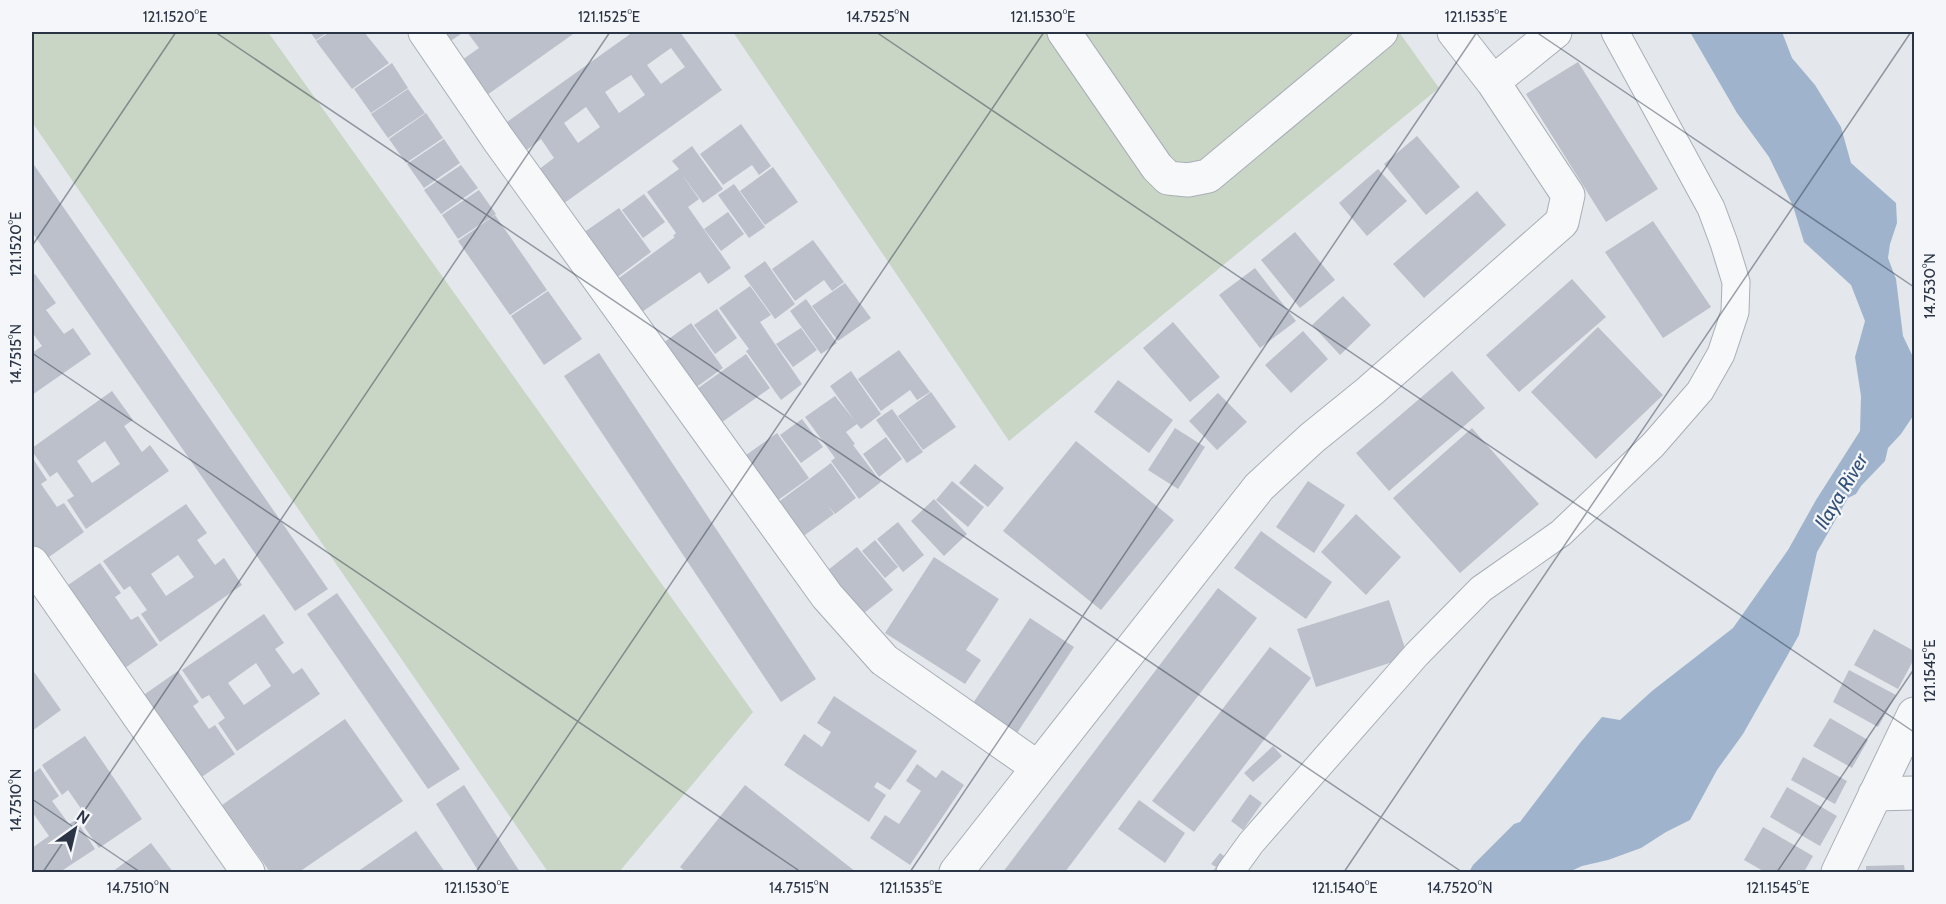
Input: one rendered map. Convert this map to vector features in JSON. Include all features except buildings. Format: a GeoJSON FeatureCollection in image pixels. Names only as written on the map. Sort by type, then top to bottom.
{"type":"FeatureCollection","features":[{"type":"Feature","properties":{"kind":"street"},"geometry":{"type":"LineString","coordinates":[[425,32],[498,138],[827,596],[884,660],[1037,767]]}},
{"type":"Feature","properties":{"kind":"street"},"geometry":{"type":"LineString","coordinates":[[1064,32],[1157,167],[1168,178],[1188,180],[1208,176],[1381,32]]}},
{"type":"Feature","properties":{"kind":"street"},"geometry":{"type":"LineString","coordinates":[[956,873],[1259,487],[1312,438],[1370,391],[1562,222],[1568,195],[1492,82],[1454,32]]}},
{"type":"Feature","properties":{"kind":"street"},"geometry":{"type":"LineString","coordinates":[[1492,82],[1555,32]]}},
{"type":"Feature","properties":{"kind":"street"},"geometry":{"type":"LineString","coordinates":[[32,563],[248,873]]}},
{"type":"Feature","properties":{"kind":"street"},"geometry":{"type":"LineString","coordinates":[[1838,873],[1914,714]]}},
{"type":"Feature","properties":{"kind":"street"},"geometry":{"type":"LineString","coordinates":[[1875,794],[1914,793]]}},
{"type":"Feature","properties":{"kind":"lane"},"geometry":{"type":"LineString","coordinates":[[1230,873],[1251,843],[1417,654],[1481,589],[1561,533],[1653,444],[1700,390],[1720,354],[1735,312],[1736,282],[1724,243],[1711,208],[1615,32]]}},
{"type":"Feature","properties":{"kind":"green space"},"geometry":{"type":"Polygon","coordinates":[[[32,32],[268,32],[753,712],[619,872],[548,872],[32,122],[32,32]]]}},
{"type":"Feature","properties":{"kind":"green space"},"geometry":{"type":"Polygon","coordinates":[[[733,32],[1399,32],[1439,88],[1009,441],[733,32]]]}},
{"type":"Feature","properties":{"kind":"water","name":"Ilaya River"},"geometry":{"type":"Polygon","coordinates":[[[1690,32],[1782,32],[1792,58],[1815,85],[1841,127],[1851,163],[1896,203],[1897,223],[1888,258],[1896,279],[1903,336],[1914,359],[1913,416],[1888,448],[1885,461],[1856,494],[1848,498],[1817,552],[1799,635],[1743,734],[1717,770],[1690,820],[1641,848],[1569,872],[1469,872],[1473,865],[1514,824],[1520,822],[1602,717],[1620,720],[1652,691],[1733,628],[1788,550],[1816,500],[1860,431],[1861,396],[1855,357],[1865,321],[1851,285],[1804,242],[1793,206],[1769,157],[1737,113],[1690,32]]]}}]}
